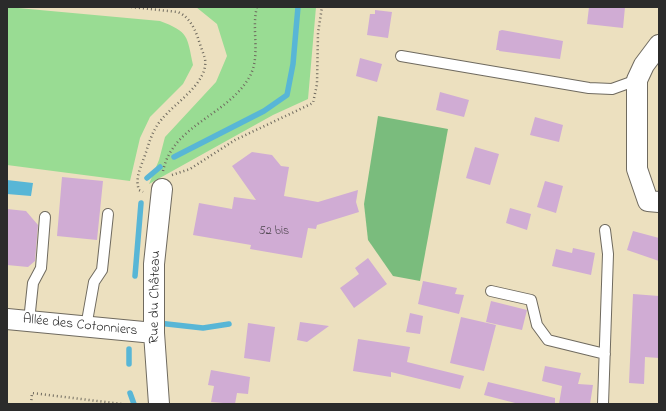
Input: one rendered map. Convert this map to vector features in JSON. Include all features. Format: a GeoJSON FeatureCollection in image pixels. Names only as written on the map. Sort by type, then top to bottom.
{"type":"FeatureCollection","features":[{"type":"Feature","properties":{"kind":"street"},"geometry":{"type":"LineString","coordinates":[[659,45],[644,65],[637,80],[637,168],[648,201],[659,202]]}},
{"type":"Feature","properties":{"kind":"street","name":"Rue du Château"},"geometry":{"type":"LineString","coordinates":[[159,404],[154,334],[154,264],[162,189]]}},
{"type":"Feature","properties":{"kind":"street","name":"Allée des Cotonniers"},"geometry":{"type":"LineString","coordinates":[[7,319],[154,334]]}},
{"type":"Feature","properties":{"kind":"lane"},"geometry":{"type":"LineString","coordinates":[[401,56],[588,88],[612,89],[637,80]]}},
{"type":"Feature","properties":{"kind":"lane"},"geometry":{"type":"LineString","coordinates":[[86,327],[94,282],[102,270],[108,214]]}},
{"type":"Feature","properties":{"kind":"lane"},"geometry":{"type":"LineString","coordinates":[[29,321],[32,283],[41,268],[45,217]]}},
{"type":"Feature","properties":{"kind":"lane"},"geometry":{"type":"LineString","coordinates":[[603,404],[608,254],[605,230]]}},
{"type":"Feature","properties":{"kind":"lane"},"geometry":{"type":"LineString","coordinates":[[491,291],[531,300],[537,325],[548,340],[605,354]]}},
{"type":"Feature","properties":{"kind":"path"},"geometry":{"type":"LineString","coordinates":[[131,7],[178,12],[184,15],[196,34],[205,60],[204,69],[198,82],[189,94],[161,120],[153,131],[137,178],[139,190],[147,195],[162,189],[173,173],[190,168],[235,140],[313,103],[317,84],[318,33],[322,7]]}},
{"type":"Feature","properties":{"kind":"path"},"geometry":{"type":"LineString","coordinates":[[162,189],[164,167],[174,145],[188,130],[227,103],[250,76],[254,64],[257,7]]}},
{"type":"Feature","properties":{"kind":"path"},"geometry":{"type":"LineString","coordinates":[[31,404],[32,393],[122,404]]}},
{"type":"Feature","properties":{"kind":"green space"},"geometry":{"type":"Polygon","coordinates":[[[7,7],[160,21],[177,28],[185,36],[188,41],[193,65],[183,84],[150,117],[140,138],[130,181],[7,165],[7,7]]]}},
{"type":"Feature","properties":{"kind":"green space"},"geometry":{"type":"Polygon","coordinates":[[[196,7],[316,7],[308,99],[273,115],[149,184],[159,160],[165,137],[216,82],[227,56],[217,24],[196,7]]]}},
{"type":"Feature","properties":{"kind":"green space"},"geometry":{"type":"Polygon","coordinates":[[[378,116],[448,129],[420,281],[393,276],[368,240],[364,204],[378,116]]]}},
{"type":"Feature","properties":{"kind":"water"},"geometry":{"type":"Polygon","coordinates":[[[7,180],[33,183],[31,196],[7,194],[7,180]]]}},
{"type":"Feature","properties":{"kind":"building"},"geometry":{"type":"Polygon","coordinates":[[[589,7],[625,7],[623,28],[587,24],[589,7]]]}},
{"type":"Feature","properties":{"kind":"building"},"geometry":{"type":"Polygon","coordinates":[[[375,10],[392,12],[388,38],[367,35],[370,14],[375,14],[375,10]]]}},
{"type":"Feature","properties":{"kind":"building"},"geometry":{"type":"Polygon","coordinates":[[[502,30],[563,41],[560,59],[496,50],[499,31],[502,30]]]}},
{"type":"Feature","properties":{"kind":"building"},"geometry":{"type":"Polygon","coordinates":[[[360,58],[382,64],[377,82],[356,76],[360,58]]]}},
{"type":"Feature","properties":{"kind":"building"},"geometry":{"type":"Polygon","coordinates":[[[440,92],[469,100],[464,117],[436,110],[440,92]]]}},
{"type":"Feature","properties":{"kind":"building"},"geometry":{"type":"Polygon","coordinates":[[[535,117],[563,125],[559,142],[530,135],[535,117]]]}},
{"type":"Feature","properties":{"kind":"building"},"geometry":{"type":"Polygon","coordinates":[[[475,147],[499,154],[490,185],[466,178],[475,147]]]}},
{"type":"Feature","properties":{"kind":"building"},"geometry":{"type":"Polygon","coordinates":[[[252,152],[272,155],[281,166],[289,167],[284,196],[318,202],[358,190],[356,202],[359,212],[317,225],[316,229],[308,228],[302,258],[250,249],[251,245],[193,235],[199,203],[232,209],[234,197],[256,200],[232,166],[252,152]]]}},
{"type":"Feature","properties":{"kind":"building"},"geometry":{"type":"Polygon","coordinates":[[[62,177],[103,181],[97,240],[57,236],[62,177]]]}},
{"type":"Feature","properties":{"kind":"building"},"geometry":{"type":"Polygon","coordinates":[[[545,181],[563,186],[556,213],[537,207],[545,181]]]}},
{"type":"Feature","properties":{"kind":"building"},"geometry":{"type":"Polygon","coordinates":[[[510,208],[531,214],[527,230],[506,223],[510,208]]]}},
{"type":"Feature","properties":{"kind":"building"},"geometry":{"type":"Polygon","coordinates":[[[7,209],[26,211],[38,225],[35,261],[28,267],[7,265],[7,209]]]}},
{"type":"Feature","properties":{"kind":"building"},"geometry":{"type":"Polygon","coordinates":[[[633,231],[659,238],[659,261],[627,250],[633,231]]]}},
{"type":"Feature","properties":{"kind":"building"},"geometry":{"type":"Polygon","coordinates":[[[573,248],[595,253],[591,275],[552,266],[556,249],[572,253],[573,248]]]}},
{"type":"Feature","properties":{"kind":"building"},"geometry":{"type":"Polygon","coordinates":[[[368,258],[387,284],[354,308],[340,288],[359,274],[355,268],[368,258]]]}},
{"type":"Feature","properties":{"kind":"building"},"geometry":{"type":"Polygon","coordinates":[[[423,281],[457,288],[455,294],[464,295],[459,314],[418,304],[423,281]]]}},
{"type":"Feature","properties":{"kind":"building"},"geometry":{"type":"Polygon","coordinates":[[[633,294],[659,296],[659,358],[645,357],[644,384],[629,383],[633,294]]]}},
{"type":"Feature","properties":{"kind":"building"},"geometry":{"type":"Polygon","coordinates":[[[491,301],[527,310],[522,330],[486,322],[491,301]]]}},
{"type":"Feature","properties":{"kind":"building"},"geometry":{"type":"Polygon","coordinates":[[[410,313],[423,316],[420,334],[406,332],[410,313]]]}},
{"type":"Feature","properties":{"kind":"building"},"geometry":{"type":"Polygon","coordinates":[[[461,317],[496,325],[484,371],[450,363],[461,317]]]}},
{"type":"Feature","properties":{"kind":"building"},"geometry":{"type":"Polygon","coordinates":[[[300,322],[329,326],[307,342],[297,340],[300,322]]]}},
{"type":"Feature","properties":{"kind":"building"},"geometry":{"type":"Polygon","coordinates":[[[248,323],[275,327],[270,362],[244,358],[248,323]]]}},
{"type":"Feature","properties":{"kind":"building"},"geometry":{"type":"Polygon","coordinates":[[[358,339],[410,347],[407,362],[464,376],[460,389],[391,372],[391,377],[353,371],[358,339]]]}},
{"type":"Feature","properties":{"kind":"building"},"geometry":{"type":"Polygon","coordinates":[[[545,366],[581,373],[578,384],[593,385],[590,404],[559,404],[562,386],[542,381],[545,366]]]}},
{"type":"Feature","properties":{"kind":"building"},"geometry":{"type":"Polygon","coordinates":[[[211,370],[250,377],[248,394],[237,393],[235,404],[211,402],[214,386],[208,385],[211,370]]]}},
{"type":"Feature","properties":{"kind":"building"},"geometry":{"type":"Polygon","coordinates":[[[488,382],[555,398],[555,404],[519,404],[484,395],[488,382]]]}},
{"type":"Feature","properties":{"kind":"waterway"},"geometry":{"type":"LineString","coordinates":[[174,157],[264,111],[287,95],[293,64],[298,7]]}},
{"type":"Feature","properties":{"kind":"waterway"},"geometry":{"type":"LineString","coordinates":[[147,178],[160,167]]}},
{"type":"Feature","properties":{"kind":"waterway"},"geometry":{"type":"LineString","coordinates":[[135,276],[141,203]]}},
{"type":"Feature","properties":{"kind":"waterway"},"geometry":{"type":"LineString","coordinates":[[158,323],[203,328],[229,324]]}},
{"type":"Feature","properties":{"kind":"waterway"},"geometry":{"type":"LineString","coordinates":[[129,349],[129,364]]}},
{"type":"Feature","properties":{"kind":"waterway"},"geometry":{"type":"LineString","coordinates":[[130,393],[134,404]]}}]}
